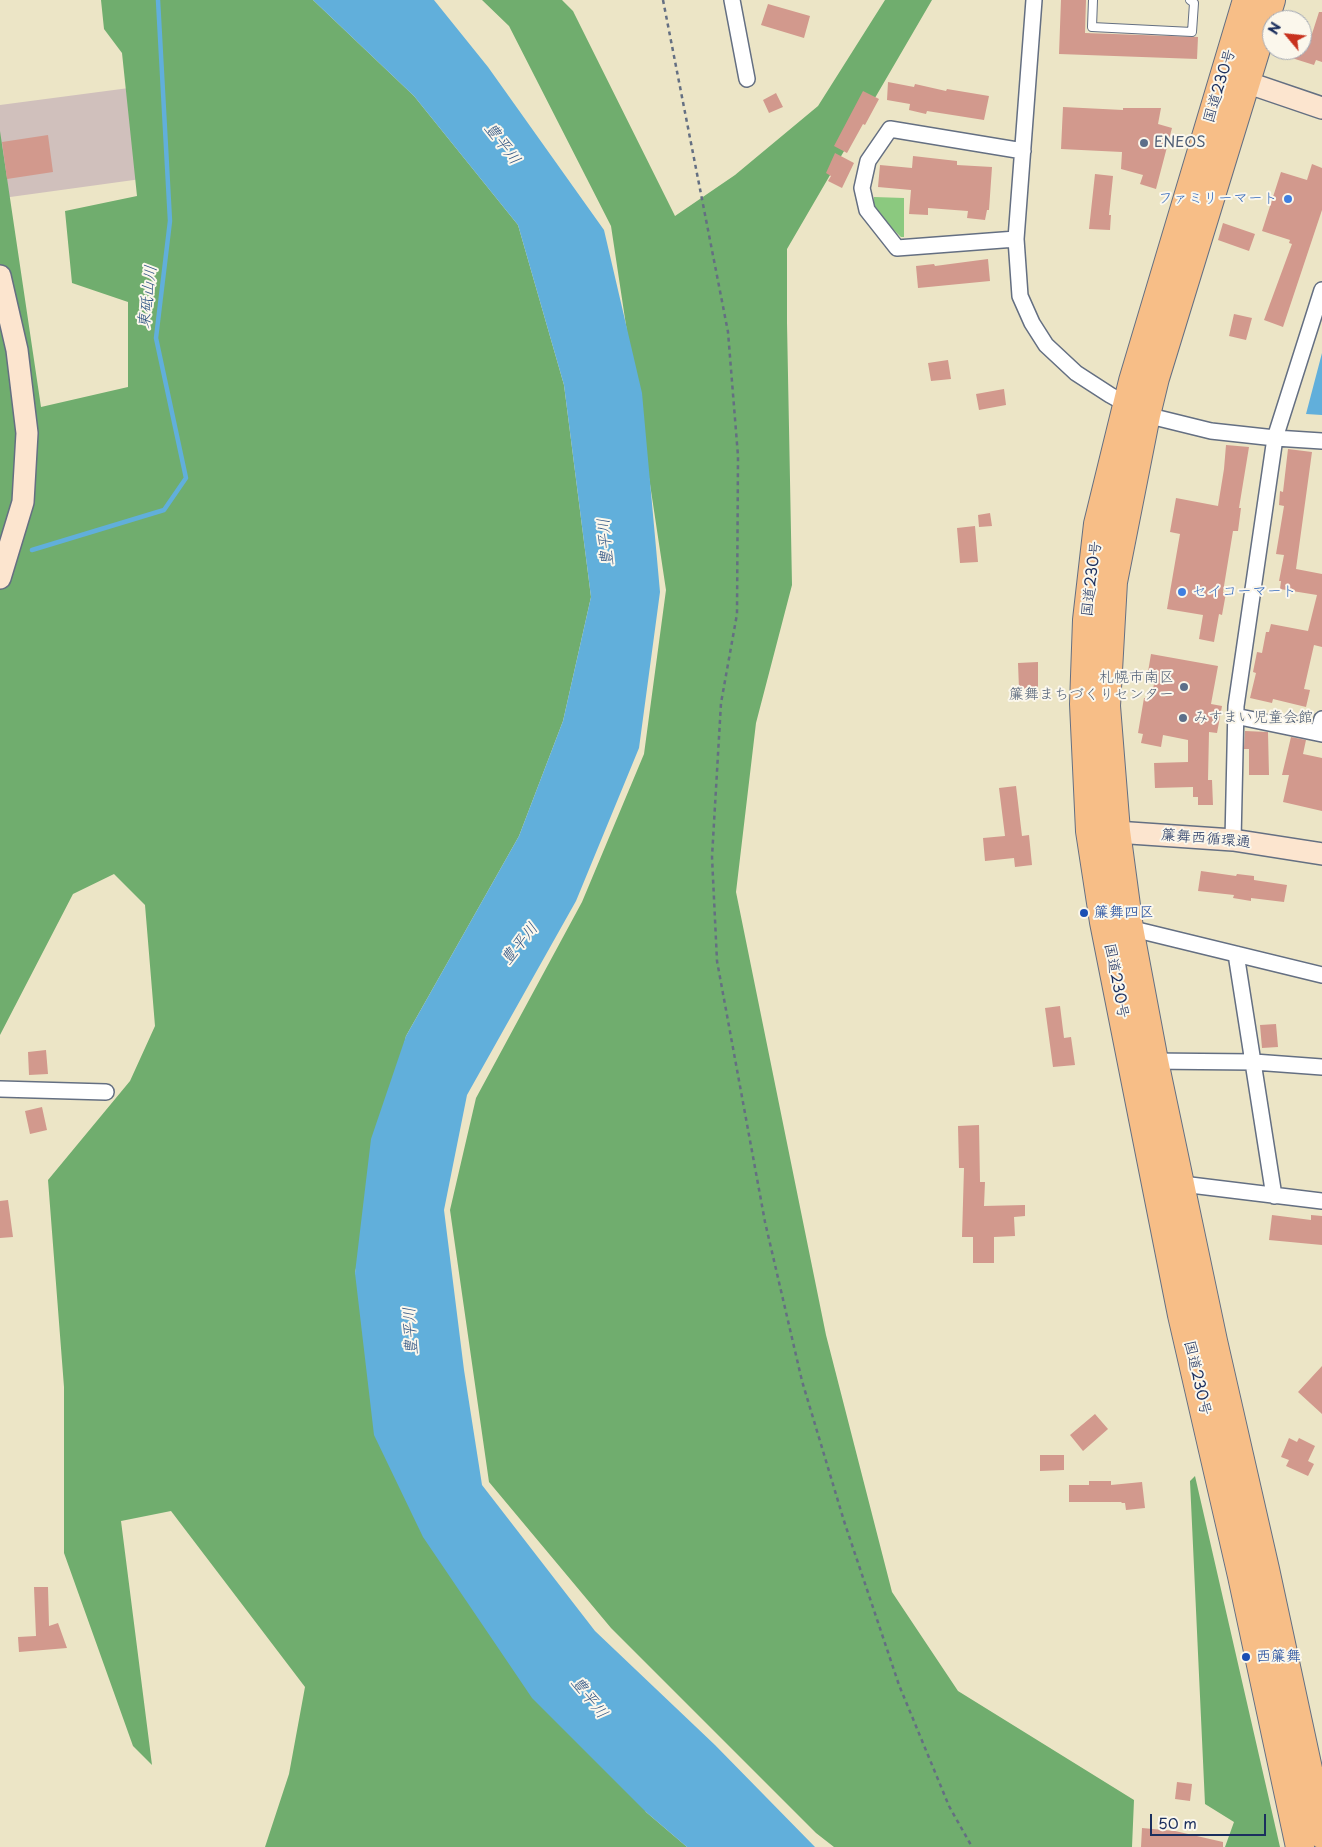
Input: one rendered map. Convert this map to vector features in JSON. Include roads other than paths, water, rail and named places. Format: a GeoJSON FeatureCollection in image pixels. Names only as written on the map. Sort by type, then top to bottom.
{"type":"FeatureCollection","features":[{"type":"Feature","properties":{"kind":"highway","name":"国道230号"},"geometry":{"type":"LineString","coordinates":[[1247,0],[1235,78],[1137,410],[1113,582],[1106,706],[1103,831],[1117,925],[1167,1182],[1213,1341],[1266,1569],[1312,1832]]}},
{"type":"Feature","properties":{"kind":"highway","name":"国道230号"},"geometry":{"type":"LineString","coordinates":[[1235,78],[1271,0]]}},
{"type":"Feature","properties":{"kind":"street"},"geometry":{"type":"LineString","coordinates":[[732,0],[747,80]]}},
{"type":"Feature","properties":{"kind":"street"},"geometry":{"type":"LineString","coordinates":[[1034,0],[1016,239],[1020,296],[1032,323],[1046,345],[1076,373],[1137,410],[1211,431],[1322,441]]}},
{"type":"Feature","properties":{"kind":"street"},"geometry":{"type":"LineString","coordinates":[[1235,78],[1322,108]]}},
{"type":"Feature","properties":{"kind":"street"},"geometry":{"type":"LineString","coordinates":[[1016,239],[896,248],[867,210],[862,188],[868,161],[890,129],[1023,150]]}},
{"type":"Feature","properties":{"kind":"street"},"geometry":{"type":"LineString","coordinates":[[0,276],[17,350],[27,433],[23,502],[0,578]]}},
{"type":"Feature","properties":{"kind":"street"},"geometry":{"type":"LineString","coordinates":[[1233,840],[1236,716],[1275,438],[1322,290]]}},
{"type":"Feature","properties":{"kind":"street"},"geometry":{"type":"LineString","coordinates":[[1236,716],[1321,729]]}},
{"type":"Feature","properties":{"kind":"street","name":"簾舞西循環通"},"geometry":{"type":"LineString","coordinates":[[1103,831],[1233,840],[1322,854]]}},
{"type":"Feature","properties":{"kind":"street"},"geometry":{"type":"LineString","coordinates":[[1117,925],[1322,975]]}},
{"type":"Feature","properties":{"kind":"street"},"geometry":{"type":"LineString","coordinates":[[1236,954],[1274,1196]]}},
{"type":"Feature","properties":{"kind":"street"},"geometry":{"type":"LineString","coordinates":[[1143,1061],[1254,1062],[1322,1067]]}},
{"type":"Feature","properties":{"kind":"street"},"geometry":{"type":"LineString","coordinates":[[0,1089],[106,1092]]}},
{"type":"Feature","properties":{"kind":"street"},"geometry":{"type":"LineString","coordinates":[[1167,1182],[1322,1201]]}},
{"type":"Feature","properties":{"kind":"lane"},"geometry":{"type":"LineString","coordinates":[[1094,0],[1092,28],[1192,32],[1194,3],[1190,0]]}},
{"type":"Feature","properties":{"kind":"water","name":"豊平川"},"geometry":{"type":"Polygon","coordinates":[[[313,0],[434,0],[488,67],[604,230],[642,393],[660,592],[639,748],[576,901],[467,1095],[444,1210],[464,1370],[482,1485],[595,1631],[715,1745],[815,1847],[687,1847],[646,1812],[532,1698],[423,1537],[374,1435],[355,1273],[371,1139],[406,1036],[519,836],[563,721],[591,597],[564,385],[518,225],[414,96],[313,0]]]}},
{"type":"Feature","properties":{"kind":"water"},"geometry":{"type":"Polygon","coordinates":[[[1322,353],[1322,415],[1306,414],[1322,353]]]}},
{"type":"Feature","properties":{"kind":"waterway","name":"東砥山川"},"geometry":{"type":"LineString","coordinates":[[32,550],[164,510],[186,478],[156,338],[170,221],[158,0]]}},
{"type":"Feature","properties":{"kind":"place","name":"ENEOS"},"geometry":{"type":"Point","coordinates":[1144,143]}},
{"type":"Feature","properties":{"kind":"place","name":"ファミリーマート"},"geometry":{"type":"Point","coordinates":[1288,199]}},
{"type":"Feature","properties":{"kind":"place","name":"セイコーマート"},"geometry":{"type":"Point","coordinates":[1182,592]}},
{"type":"Feature","properties":{"kind":"place","name":"札幌市南区 簾舞まちづくりセンター"},"geometry":{"type":"Point","coordinates":[1184,687]}},
{"type":"Feature","properties":{"kind":"place","name":"みすまい児童会館"},"geometry":{"type":"Point","coordinates":[1183,718]}},
{"type":"Feature","properties":{"kind":"place","name":"簾舞四区"},"geometry":{"type":"Point","coordinates":[1084,913]}},
{"type":"Feature","properties":{"kind":"place","name":"西簾舞"},"geometry":{"type":"Point","coordinates":[1246,1657]}}]}
